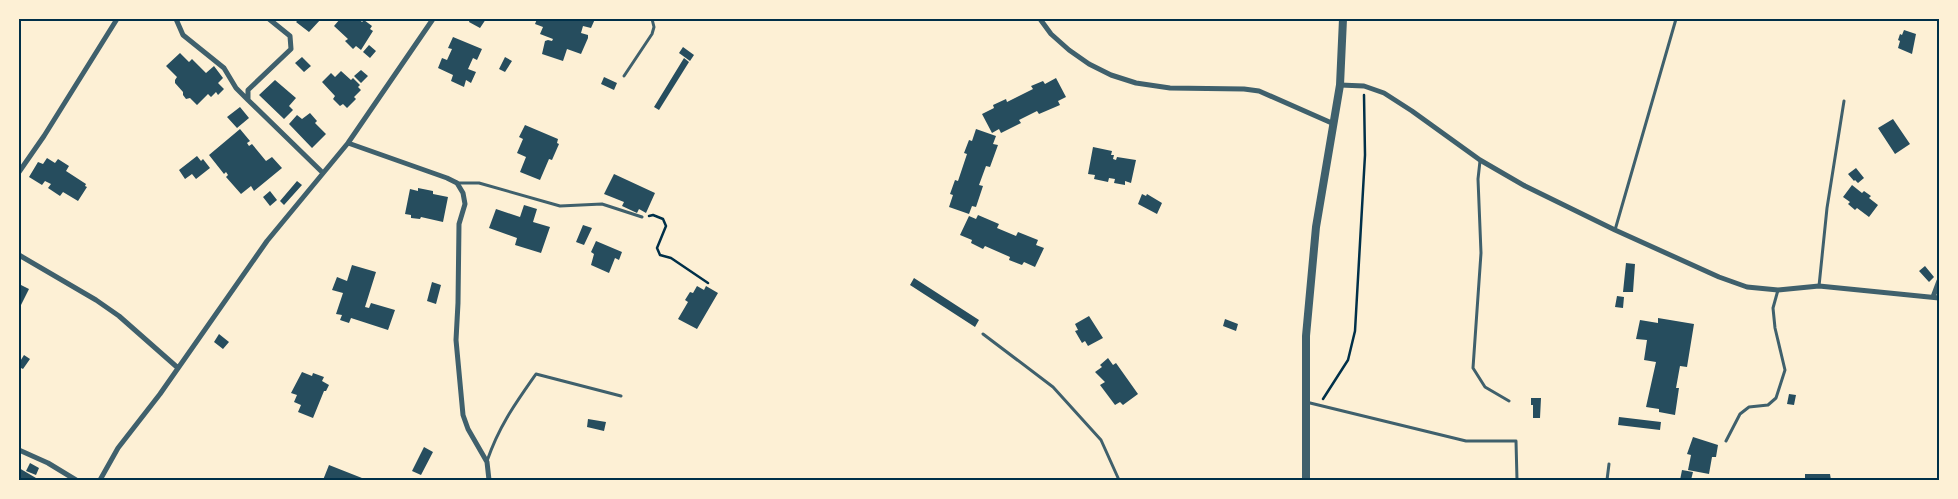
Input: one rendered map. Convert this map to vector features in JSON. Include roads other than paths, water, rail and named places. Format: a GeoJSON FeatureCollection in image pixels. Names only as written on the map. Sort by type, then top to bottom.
{"type":"FeatureCollection","features":[{"type":"Feature","properties":{"kind":"street"},"geometry":{"type":"LineString","coordinates":[[19,172],[44,136],[117,19]]}},
{"type":"Feature","properties":{"kind":"street"},"geometry":{"type":"LineString","coordinates":[[176,19],[183,35],[224,68],[236,88],[323,173]]}},
{"type":"Feature","properties":{"kind":"street"},"geometry":{"type":"LineString","coordinates":[[248,100],[248,90],[291,49],[290,36],[269,19]]}},
{"type":"Feature","properties":{"kind":"street"},"geometry":{"type":"LineString","coordinates":[[100,480],[118,448],[178,368],[267,241],[348,143],[433,19]]}},
{"type":"Feature","properties":{"kind":"street"},"geometry":{"type":"LineString","coordinates":[[1040,19],[1051,34],[1069,50],[1088,64],[1111,75],[1136,83],[1170,88],[1244,89],[1259,92],[1334,124]]}},
{"type":"Feature","properties":{"kind":"street"},"geometry":{"type":"LineString","coordinates":[[1306,480],[1306,336],[1320,202],[1340,85],[1343,19]]}},
{"type":"Feature","properties":{"kind":"street"},"geometry":{"type":"LineString","coordinates":[[1340,85],[1364,86],[1384,93],[1480,160],[1525,186],[1614,230],[1747,287],[1778,290],[1819,286],[1936,297],[1939,281]]}},
{"type":"Feature","properties":{"kind":"street"},"geometry":{"type":"LineString","coordinates":[[348,143],[447,178],[457,183],[463,193],[465,204],[460,224],[456,340],[463,415],[468,429],[487,462],[489,480]]}},
{"type":"Feature","properties":{"kind":"street"},"geometry":{"type":"LineString","coordinates":[[19,255],[96,300],[119,316],[178,368]]}},
{"type":"Feature","properties":{"kind":"street"},"geometry":{"type":"LineString","coordinates":[[19,450],[48,463],[76,480]]}},
{"type":"Feature","properties":{"kind":"lane"},"geometry":{"type":"LineString","coordinates":[[624,76],[652,34],[654,27],[652,19]]}},
{"type":"Feature","properties":{"kind":"lane"},"geometry":{"type":"LineString","coordinates":[[1614,230],[1676,19]]}},
{"type":"Feature","properties":{"kind":"lane"},"geometry":{"type":"LineString","coordinates":[[1819,286],[1828,208],[1844,101]]}},
{"type":"Feature","properties":{"kind":"lane"},"geometry":{"type":"LineString","coordinates":[[1480,160],[1478,178],[1481,252],[1472,368],[1485,387],[1510,401]]}},
{"type":"Feature","properties":{"kind":"lane"},"geometry":{"type":"LineString","coordinates":[[457,183],[479,183],[560,206],[602,204],[642,217]]}},
{"type":"Feature","properties":{"kind":"lane"},"geometry":{"type":"LineString","coordinates":[[1726,441],[1740,414],[1749,407],[1768,405],[1776,398],[1785,370],[1775,328],[1773,308],[1778,290]]}},
{"type":"Feature","properties":{"kind":"lane"},"geometry":{"type":"LineString","coordinates":[[983,334],[1053,387],[1101,440],[1119,480]]}},
{"type":"Feature","properties":{"kind":"lane"},"geometry":{"type":"LineString","coordinates":[[487,462],[507,415],[536,374],[621,396]]}},
{"type":"Feature","properties":{"kind":"lane"},"geometry":{"type":"LineString","coordinates":[[1305,402],[1320,404],[1361,416],[1466,441],[1516,442],[1517,480]]}},
{"type":"Feature","properties":{"kind":"lane"},"geometry":{"type":"LineString","coordinates":[[1607,480],[1609,464]]}}]}
